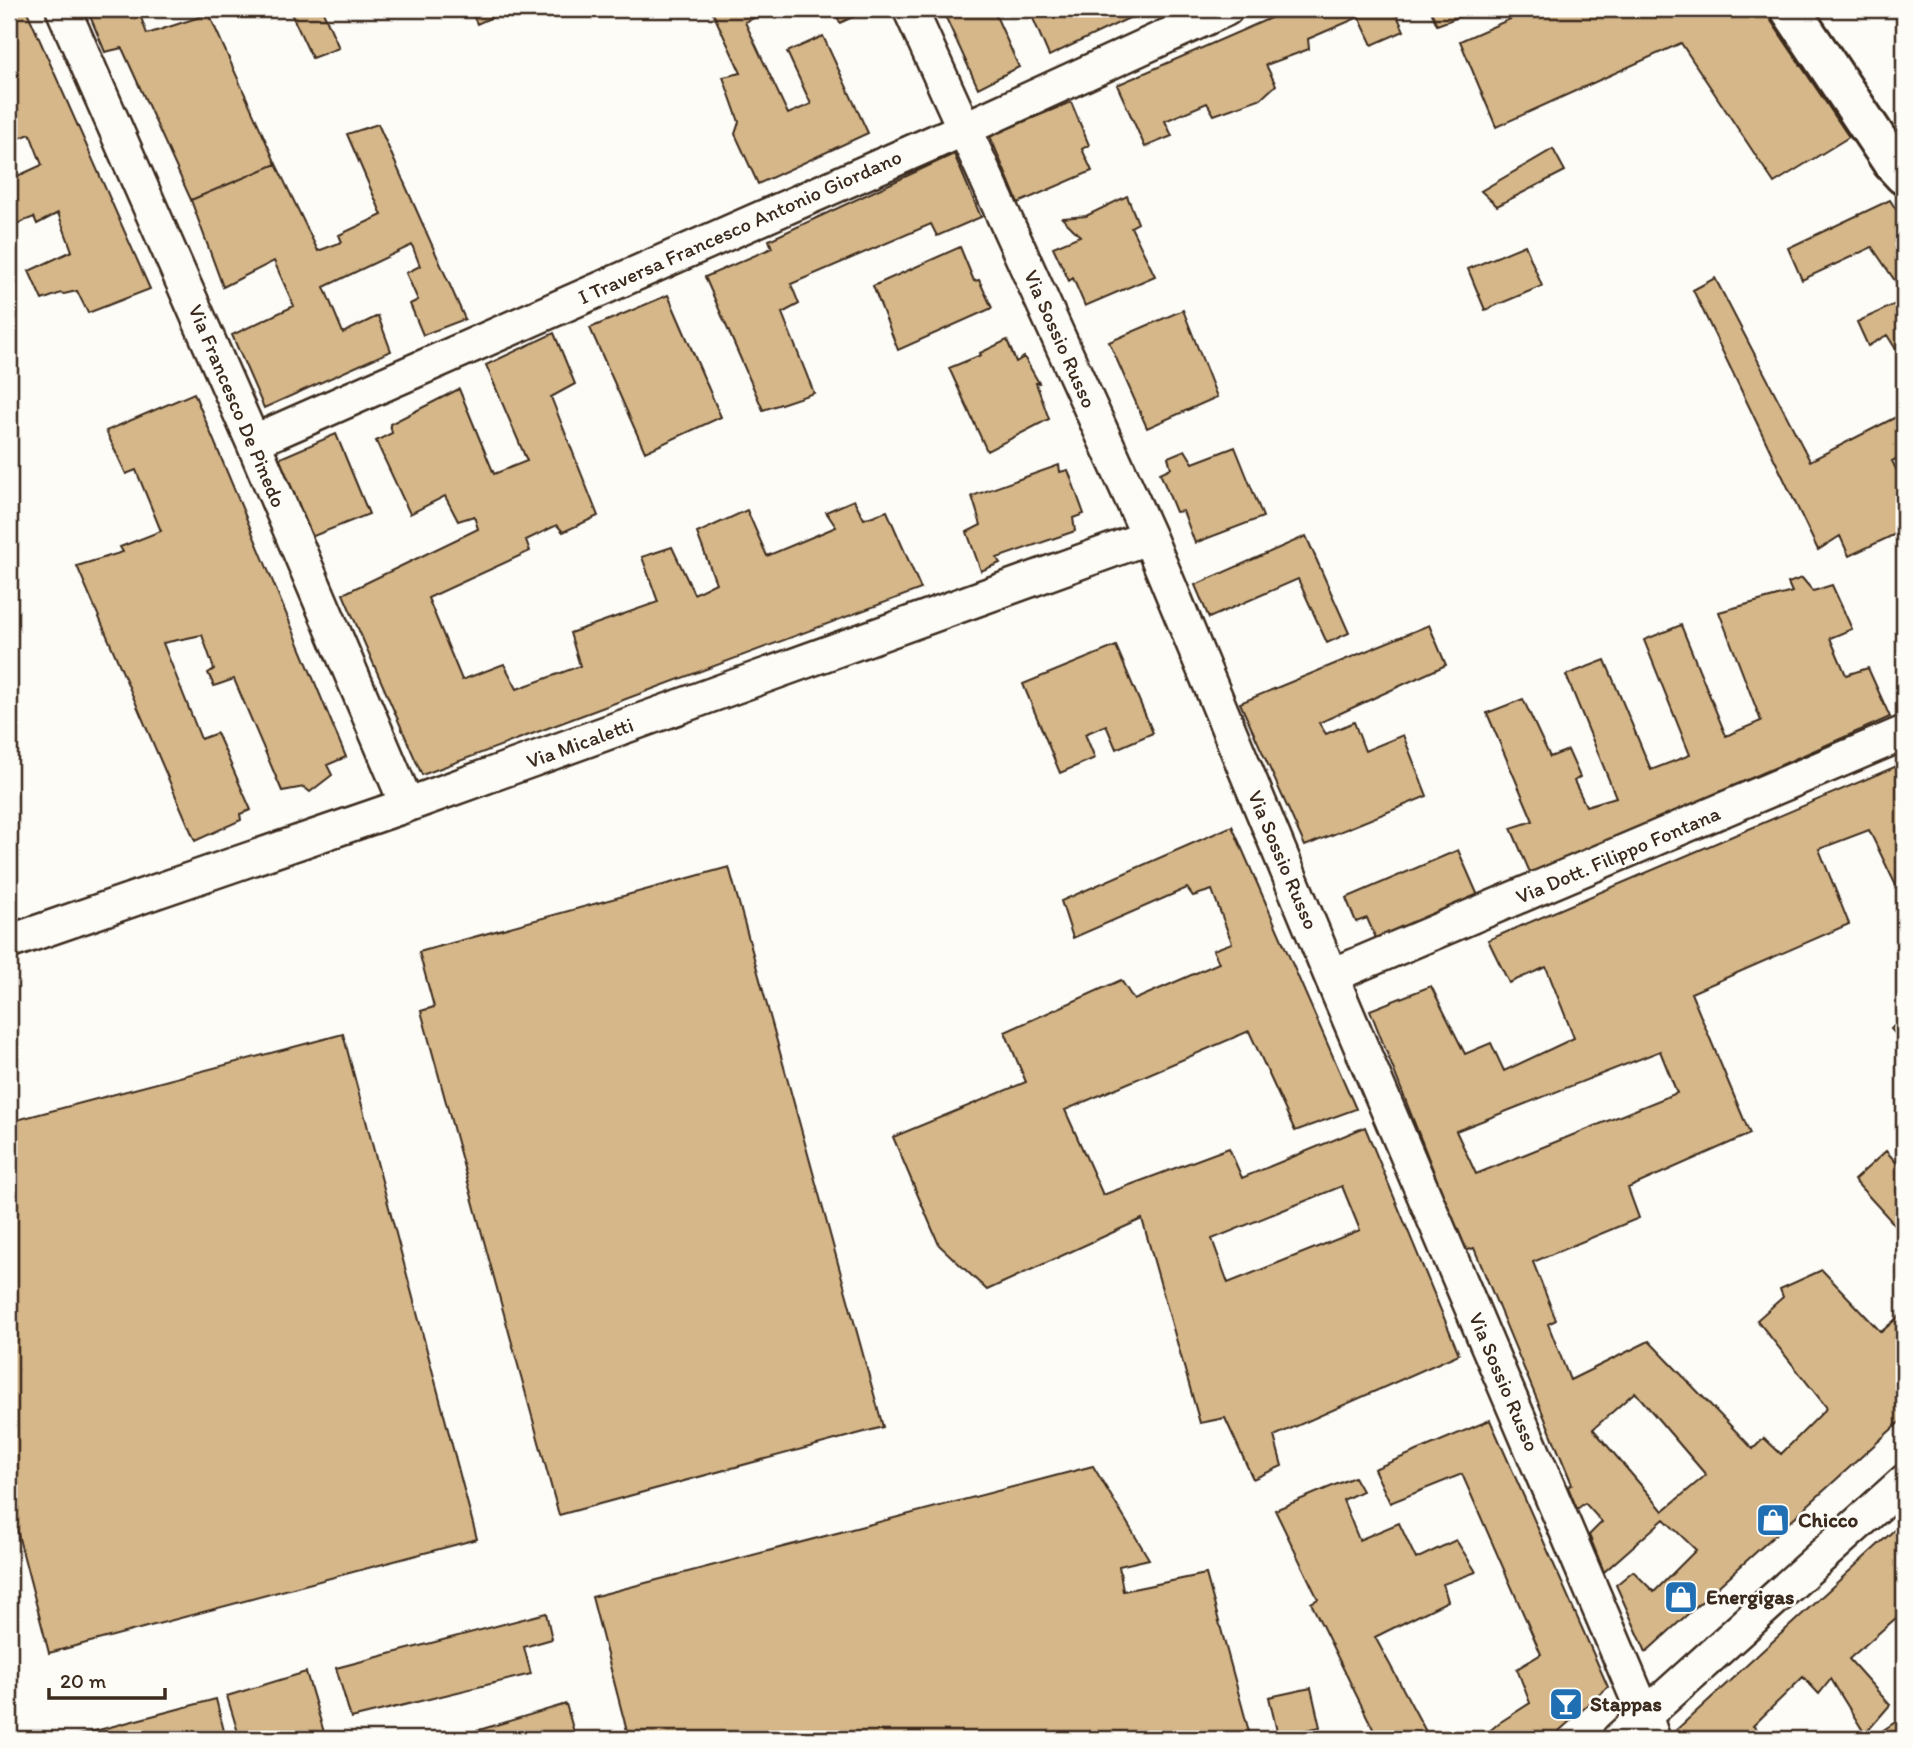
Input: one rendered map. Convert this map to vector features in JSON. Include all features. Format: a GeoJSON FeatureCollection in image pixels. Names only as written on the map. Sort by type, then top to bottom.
{"type":"FeatureCollection","features":[{"type":"Feature","properties":{"kind":"street","name":"Via Francesco De Pinedo"},"geometry":{"type":"LineString","coordinates":[[64,9],[253,442],[407,805]]}},
{"type":"Feature","properties":{"kind":"street","name":"Via Sossio Russo"},"geometry":{"type":"LineString","coordinates":[[910,9],[1149,537],[1331,976],[1649,1727]]}},
{"type":"Feature","properties":{"kind":"street","name":"I Traversa Francesco Antonio Giordano"},"geometry":{"type":"LineString","coordinates":[[253,442],[964,129],[1226,9]]}},
{"type":"Feature","properties":{"kind":"street"},"geometry":{"type":"LineString","coordinates":[[1790,9],[1892,162],[1904,175]]}},
{"type":"Feature","properties":{"kind":"street","name":"Via Micaletti"},"geometry":{"type":"LineString","coordinates":[[9,942],[407,805],[1149,537]]}},
{"type":"Feature","properties":{"kind":"street","name":"Via Dott. Filippo Fontana"},"geometry":{"type":"LineString","coordinates":[[1331,976],[1904,733]]}},
{"type":"Feature","properties":{"kind":"street"},"geometry":{"type":"LineString","coordinates":[[1619,1739],[1649,1727],[1904,1482]]}},
{"type":"Feature","properties":{"kind":"building"},"geometry":{"type":"Polygon","coordinates":[[[9,9],[26,9],[150,289],[88,313],[77,291],[42,300],[29,271],[72,251],[58,213],[37,224],[34,217],[9,227],[9,180],[42,165],[30,134],[9,142],[9,9]]]}},
{"type":"Feature","properties":{"kind":"building"},"geometry":{"type":"Polygon","coordinates":[[[87,9],[138,9],[147,34],[209,14],[276,164],[191,200],[122,48],[105,52],[87,9]]]}},
{"type":"Feature","properties":{"kind":"building"},"geometry":{"type":"Polygon","coordinates":[[[289,9],[322,9],[339,48],[312,58],[289,9]]]}},
{"type":"Feature","properties":{"kind":"building"},"geometry":{"type":"Polygon","coordinates":[[[470,9],[510,9],[477,24],[470,9]]]}},
{"type":"Feature","properties":{"kind":"building"},"geometry":{"type":"Polygon","coordinates":[[[711,9],[774,9],[745,22],[788,114],[811,104],[787,52],[823,36],[868,133],[758,184],[735,134],[739,122],[723,77],[741,73],[711,9]]]}},
{"type":"Feature","properties":{"kind":"building"},"geometry":{"type":"Polygon","coordinates":[[[834,9],[870,9],[840,23],[834,9]]]}},
{"type":"Feature","properties":{"kind":"building"},"geometry":{"type":"Polygon","coordinates":[[[942,9],[993,9],[1019,67],[978,88],[942,9]]]}},
{"type":"Feature","properties":{"kind":"building"},"geometry":{"type":"Polygon","coordinates":[[[1029,9],[1148,9],[1049,56],[1029,9]]]}},
{"type":"Feature","properties":{"kind":"building"},"geometry":{"type":"Polygon","coordinates":[[[1291,9],[1402,9],[1395,11],[1404,31],[1372,45],[1359,17],[1308,39],[1309,49],[1266,65],[1276,85],[1262,98],[1214,115],[1207,103],[1165,121],[1172,136],[1145,147],[1117,85],[1291,9]]]}},
{"type":"Feature","properties":{"kind":"building"},"geometry":{"type":"Polygon","coordinates":[[[1430,9],[1474,9],[1475,11],[1437,25],[1430,9]]]}},
{"type":"Feature","properties":{"kind":"building"},"geometry":{"type":"Polygon","coordinates":[[[1533,9],[1763,9],[1849,137],[1774,183],[1681,43],[1496,127],[1460,41],[1533,9]]]}},
{"type":"Feature","properties":{"kind":"building"},"geometry":{"type":"Polygon","coordinates":[[[1071,102],[1089,145],[1082,149],[1092,171],[1018,203],[990,136],[1071,102]]]}},
{"type":"Feature","properties":{"kind":"building"},"geometry":{"type":"Polygon","coordinates":[[[378,124],[465,319],[423,335],[410,304],[418,300],[406,273],[420,266],[412,245],[324,287],[343,333],[378,316],[391,351],[264,408],[232,335],[294,306],[274,261],[223,287],[191,200],[276,164],[318,251],[342,242],[339,235],[382,215],[347,134],[378,124]]]}},
{"type":"Feature","properties":{"kind":"building"},"geometry":{"type":"Polygon","coordinates":[[[1553,149],[1565,171],[1497,206],[1481,191],[1553,149]]]}},
{"type":"Feature","properties":{"kind":"building"},"geometry":{"type":"Polygon","coordinates":[[[954,154],[981,217],[937,236],[931,224],[791,284],[799,304],[782,313],[814,393],[763,410],[705,277],[772,248],[769,240],[954,154]]]}},
{"type":"Feature","properties":{"kind":"building"},"geometry":{"type":"Polygon","coordinates":[[[1127,196],[1138,223],[1131,227],[1155,276],[1085,306],[1073,278],[1069,281],[1053,247],[1080,236],[1062,218],[1086,216],[1127,196]]]}},
{"type":"Feature","properties":{"kind":"building"},"geometry":{"type":"Polygon","coordinates":[[[1890,200],[1904,222],[1904,294],[1872,247],[1802,280],[1788,248],[1890,200]]]}},
{"type":"Feature","properties":{"kind":"building"},"geometry":{"type":"Polygon","coordinates":[[[1525,245],[1542,286],[1485,310],[1468,269],[1525,245]]]}},
{"type":"Feature","properties":{"kind":"building"},"geometry":{"type":"Polygon","coordinates":[[[960,247],[974,281],[979,280],[992,308],[898,350],[873,286],[960,247]]]}},
{"type":"Feature","properties":{"kind":"building"},"geometry":{"type":"Polygon","coordinates":[[[1715,278],[1810,461],[1904,413],[1904,455],[1892,461],[1904,485],[1904,530],[1849,556],[1840,536],[1818,550],[1693,290],[1715,278]]]}},
{"type":"Feature","properties":{"kind":"building"},"geometry":{"type":"Polygon","coordinates":[[[668,295],[721,417],[645,452],[590,328],[668,295]]]}},
{"type":"Feature","properties":{"kind":"building"},"geometry":{"type":"Polygon","coordinates":[[[1904,300],[1904,362],[1887,335],[1868,346],[1857,322],[1904,300]]]}},
{"type":"Feature","properties":{"kind":"building"},"geometry":{"type":"Polygon","coordinates":[[[1183,310],[1217,397],[1147,428],[1109,342],[1183,310]]]}},
{"type":"Feature","properties":{"kind":"building"},"geometry":{"type":"Polygon","coordinates":[[[554,333],[575,384],[551,397],[598,516],[563,532],[557,525],[526,540],[530,551],[428,598],[462,680],[504,664],[517,689],[580,666],[570,633],[658,602],[642,557],[672,547],[694,594],[716,583],[697,533],[747,510],[767,556],[836,527],[826,512],[854,500],[864,519],[887,511],[921,589],[422,775],[343,594],[478,529],[474,516],[458,521],[445,496],[410,514],[376,441],[392,433],[390,424],[459,389],[494,474],[527,461],[486,365],[554,333]]]}},
{"type":"Feature","properties":{"kind":"building"},"geometry":{"type":"Polygon","coordinates":[[[1007,340],[1016,362],[1024,357],[1039,383],[1036,383],[1049,419],[987,451],[949,368],[981,355],[980,353],[1007,340]]]}},
{"type":"Feature","properties":{"kind":"building"},"geometry":{"type":"Polygon","coordinates":[[[194,393],[346,757],[327,765],[332,775],[310,792],[304,787],[282,791],[234,679],[214,686],[208,673],[214,669],[202,635],[163,643],[201,739],[217,733],[251,810],[240,814],[241,820],[195,841],[77,566],[123,552],[120,547],[161,531],[136,470],[126,474],[106,431],[194,393]]]}},
{"type":"Feature","properties":{"kind":"building"},"geometry":{"type":"Polygon","coordinates":[[[336,434],[369,514],[311,537],[278,459],[336,434]]]}},
{"type":"Feature","properties":{"kind":"building"},"geometry":{"type":"Polygon","coordinates":[[[1235,447],[1263,517],[1195,543],[1183,511],[1176,512],[1160,473],[1171,468],[1168,457],[1185,450],[1193,463],[1235,447]]]}},
{"type":"Feature","properties":{"kind":"building"},"geometry":{"type":"Polygon","coordinates":[[[1059,465],[1060,472],[1068,470],[1084,514],[1073,518],[1075,531],[997,558],[1000,563],[981,571],[967,532],[981,525],[972,496],[1059,465]]]}},
{"type":"Feature","properties":{"kind":"building"},"geometry":{"type":"Polygon","coordinates":[[[1306,536],[1349,633],[1327,643],[1298,579],[1209,618],[1195,585],[1306,536]]]}},
{"type":"Feature","properties":{"kind":"building"},"geometry":{"type":"Polygon","coordinates":[[[1802,578],[1813,591],[1832,585],[1852,629],[1830,638],[1846,675],[1868,668],[1890,717],[1531,875],[1511,828],[1533,821],[1487,713],[1523,699],[1550,757],[1568,750],[1580,777],[1574,781],[1586,806],[1616,797],[1566,675],[1605,660],[1651,770],[1690,755],[1644,640],[1681,625],[1726,736],[1761,721],[1719,612],[1792,592],[1788,583],[1802,578]]]}},
{"type":"Feature","properties":{"kind":"building"},"geometry":{"type":"Polygon","coordinates":[[[1429,625],[1446,665],[1319,723],[1326,734],[1354,722],[1365,751],[1403,735],[1427,796],[1305,846],[1240,703],[1429,625]]]}},
{"type":"Feature","properties":{"kind":"building"},"geometry":{"type":"Polygon","coordinates":[[[1116,646],[1153,733],[1116,749],[1106,725],[1085,734],[1095,758],[1060,773],[1023,684],[1116,646]]]}},
{"type":"Feature","properties":{"kind":"building"},"geometry":{"type":"Polygon","coordinates":[[[1904,763],[1904,902],[1869,830],[1819,849],[1849,924],[1691,993],[1750,1134],[1628,1188],[1639,1218],[1533,1262],[1556,1320],[1548,1324],[1570,1380],[1649,1341],[1753,1449],[1764,1438],[1781,1454],[1827,1408],[1757,1320],[1783,1297],[1780,1289],[1822,1270],[1881,1332],[1904,1312],[1904,1418],[1646,1652],[1616,1585],[1633,1571],[1654,1592],[1696,1550],[1664,1519],[1604,1572],[1589,1535],[1602,1522],[1585,1503],[1577,1509],[1568,1487],[1572,1484],[1474,1248],[1465,1251],[1370,1010],[1431,986],[1465,1054],[1491,1043],[1504,1071],[1574,1038],[1546,967],[1509,983],[1488,940],[1904,763]],[[1660,1051],[1456,1131],[1476,1174],[1677,1093],[1660,1051]],[[1635,1392],[1593,1429],[1663,1511],[1706,1475],[1635,1392]]]}},
{"type":"Feature","properties":{"kind":"building"},"geometry":{"type":"Polygon","coordinates":[[[1232,826],[1356,1109],[1295,1131],[1249,1031],[1065,1110],[1103,1195],[1229,1148],[1242,1178],[1365,1127],[1459,1354],[1274,1436],[1282,1466],[1253,1479],[1225,1418],[1200,1423],[1142,1219],[987,1290],[939,1245],[893,1137],[1026,1082],[1005,1032],[1121,980],[1134,1000],[1219,963],[1213,950],[1232,943],[1212,890],[1193,896],[1187,888],[1073,938],[1061,901],[1232,826]],[[1342,1186],[1212,1239],[1228,1283],[1360,1230],[1342,1186]]]}},
{"type":"Feature","properties":{"kind":"building"},"geometry":{"type":"Polygon","coordinates":[[[1458,850],[1479,898],[1377,941],[1367,918],[1356,922],[1346,898],[1458,850]]]}},
{"type":"Feature","properties":{"kind":"building"},"geometry":{"type":"Polygon","coordinates":[[[729,867],[883,1427],[559,1515],[421,1011],[434,1007],[419,952],[729,867]]]}},
{"type":"Feature","properties":{"kind":"building"},"geometry":{"type":"Polygon","coordinates":[[[1904,1016],[1904,1043],[1891,1029],[1904,1016]]]}},
{"type":"Feature","properties":{"kind":"building"},"geometry":{"type":"Polygon","coordinates":[[[343,1034],[477,1539],[49,1653],[9,1500],[9,1122],[343,1034]]]}},
{"type":"Feature","properties":{"kind":"building"},"geometry":{"type":"Polygon","coordinates":[[[1886,1151],[1904,1171],[1904,1235],[1854,1180],[1886,1151]]]}},
{"type":"Feature","properties":{"kind":"building"},"geometry":{"type":"Polygon","coordinates":[[[1490,1420],[1608,1687],[1550,1739],[1480,1739],[1530,1703],[1517,1669],[1541,1654],[1462,1474],[1390,1503],[1374,1469],[1490,1420]]]}},
{"type":"Feature","properties":{"kind":"building"},"geometry":{"type":"Polygon","coordinates":[[[1093,1466],[1149,1559],[1119,1566],[1123,1591],[1206,1574],[1251,1739],[629,1739],[592,1597],[1093,1466]]]}},
{"type":"Feature","properties":{"kind":"building"},"geometry":{"type":"Polygon","coordinates":[[[1354,1477],[1362,1491],[1343,1500],[1359,1540],[1399,1523],[1416,1559],[1456,1540],[1476,1572],[1443,1584],[1448,1601],[1375,1637],[1430,1739],[1378,1739],[1311,1603],[1318,1599],[1275,1510],[1354,1477]]]}},
{"type":"Feature","properties":{"kind":"building"},"geometry":{"type":"Polygon","coordinates":[[[1904,1521],[1904,1611],[1849,1659],[1890,1705],[1865,1734],[1831,1679],[1819,1694],[1803,1677],[1753,1726],[1763,1734],[1757,1739],[1677,1739],[1674,1732],[1904,1521]]]}},
{"type":"Feature","properties":{"kind":"building"},"geometry":{"type":"Polygon","coordinates":[[[546,1613],[552,1639],[524,1647],[531,1674],[351,1718],[336,1668],[546,1613]]]}},
{"type":"Feature","properties":{"kind":"building"},"geometry":{"type":"Polygon","coordinates":[[[306,1672],[326,1739],[240,1739],[227,1696],[306,1672]]]}},
{"type":"Feature","properties":{"kind":"building"},"geometry":{"type":"Polygon","coordinates":[[[1311,1688],[1320,1727],[1278,1736],[1269,1697],[1311,1688]]]}},
{"type":"Feature","properties":{"kind":"building"},"geometry":{"type":"Polygon","coordinates":[[[216,1699],[226,1739],[77,1739],[76,1736],[216,1699]]]}},
{"type":"Feature","properties":{"kind":"building"},"geometry":{"type":"Polygon","coordinates":[[[566,1704],[576,1739],[449,1739],[566,1704]]]}},
{"type":"Feature","properties":{"kind":"building"},"geometry":{"type":"Polygon","coordinates":[[[1900,1719],[1904,1726],[1904,1739],[1870,1739],[1900,1719]]]}},
{"type":"Feature","properties":{"kind":"place","name":"Chicco"},"geometry":{"type":"Point","coordinates":[1773,1520]}},
{"type":"Feature","properties":{"kind":"place","name":"Energigas"},"geometry":{"type":"Point","coordinates":[1681,1597]}},
{"type":"Feature","properties":{"kind":"place","name":"Stappas"},"geometry":{"type":"Point","coordinates":[1566,1704]}}]}
